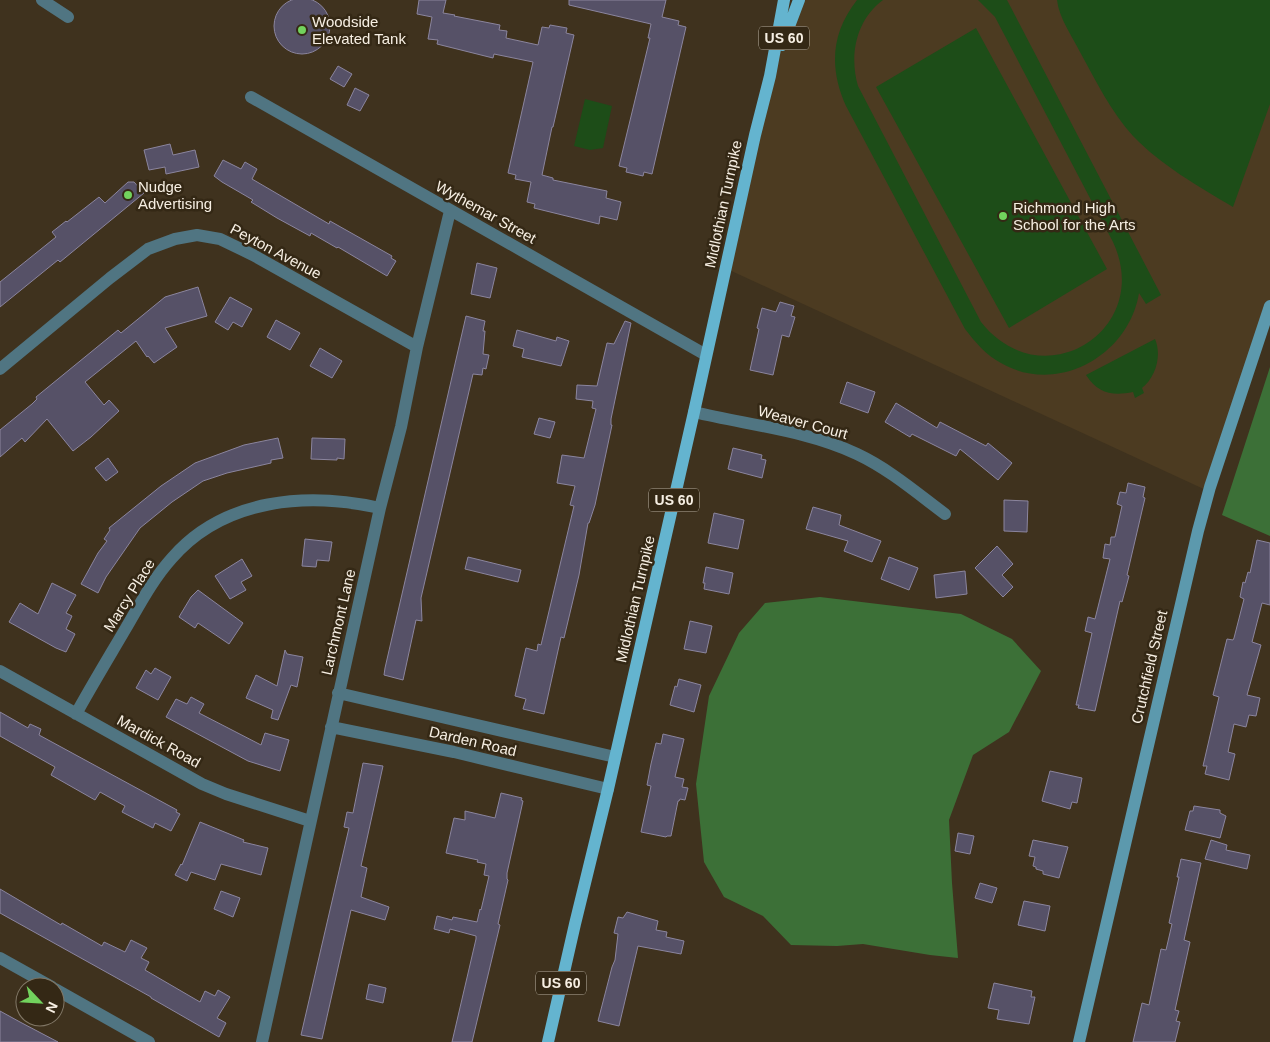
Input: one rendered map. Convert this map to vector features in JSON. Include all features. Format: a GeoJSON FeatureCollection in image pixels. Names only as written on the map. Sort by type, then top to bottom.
{"type":"FeatureCollection","features":[{"type":"Feature","properties":{"kind":"main road","name":"Midlothian Turnpike"},"geometry":{"type":"LineString","coordinates":[[548,1042],[694,412],[755,135],[770,76],[784,0]]}},
{"type":"Feature","properties":{"kind":"main road","name":"Midlothian Turnpike"},"geometry":{"type":"LineString","coordinates":[[770,76],[799,0]]}},
{"type":"Feature","properties":{"kind":"street"},"geometry":{"type":"LineString","coordinates":[[42,0],[68,17]]}},
{"type":"Feature","properties":{"kind":"street","name":"Wythemar Street"},"geometry":{"type":"LineString","coordinates":[[251,97],[706,355]]}},
{"type":"Feature","properties":{"kind":"street","name":"Larchmont Lane"},"geometry":{"type":"LineString","coordinates":[[262,1042],[338,693],[450,211]]}},
{"type":"Feature","properties":{"kind":"street","name":"Peyton Avenue"},"geometry":{"type":"LineString","coordinates":[[0,369],[148,249],[175,239],[197,235],[220,239],[253,255],[417,347]]}},
{"type":"Feature","properties":{"kind":"street","name":"Crutchfield Street"},"geometry":{"type":"LineString","coordinates":[[1079,1042],[1198,531],[1210,487],[1270,306]]}},
{"type":"Feature","properties":{"kind":"street","name":"Weaver Court"},"geometry":{"type":"LineString","coordinates":[[694,412],[827,442],[857,454],[882,468],[945,514]]}},
{"type":"Feature","properties":{"kind":"street","name":"Marcy Place"},"geometry":{"type":"LineString","coordinates":[[76,714],[152,583],[189,541],[211,525],[237,512],[261,505],[300,499],[357,503],[380,508]]}},
{"type":"Feature","properties":{"kind":"street","name":"Mardick Road"},"geometry":{"type":"LineString","coordinates":[[0,671],[202,784],[226,794],[310,821]]}},
{"type":"Feature","properties":{"kind":"street","name":"Darden Road"},"geometry":{"type":"LineString","coordinates":[[338,693],[615,757]]}},
{"type":"Feature","properties":{"kind":"street","name":"Darden Road"},"geometry":{"type":"LineString","coordinates":[[331,727],[454,752],[608,789]]}},
{"type":"Feature","properties":{"kind":"street"},"geometry":{"type":"LineString","coordinates":[[0,958],[34,977]]}},
{"type":"Feature","properties":{"kind":"street"},"geometry":{"type":"LineString","coordinates":[[65,995],[149,1042]]}},
{"type":"Feature","properties":{"kind":"shaded area","name":"Richmond High School for the Arts"},"geometry":{"type":"Polygon","coordinates":[[[799,0],[1270,0],[1270,304],[1208,491],[725,268],[770,75],[799,0]]]}},
{"type":"Feature","properties":{"kind":"green space"},"geometry":{"type":"Polygon","coordinates":[[[857,0],[883,0],[866,18],[857,39],[854,62],[858,86],[981,322],[1006,345],[1034,355],[1061,354],[1086,344],[1106,327],[1118,303],[1122,274],[1113,242],[995,17],[978,0],[1007,0],[1161,295],[1146,304],[1139,293],[1133,315],[1121,335],[1106,351],[1088,364],[1067,372],[1045,375],[1023,372],[990,356],[965,329],[846,106],[841,92],[837,78],[835,51],[842,25],[848,12],[857,0]]]}},
{"type":"Feature","properties":{"kind":"green space"},"geometry":{"type":"Polygon","coordinates":[[[1057,0],[1270,0],[1270,104],[1233,207],[1168,166],[1144,147],[1125,127],[1104,96],[1063,20],[1057,0]]]}},
{"type":"Feature","properties":{"kind":"green space"},"geometry":{"type":"Polygon","coordinates":[[[976,28],[1107,269],[1009,328],[876,87],[976,28]]]}},
{"type":"Feature","properties":{"kind":"green space"},"geometry":{"type":"Polygon","coordinates":[[[585,99],[612,106],[603,148],[590,150],[574,146],[585,99]]]}},
{"type":"Feature","properties":{"kind":"green space"},"geometry":{"type":"Polygon","coordinates":[[[1155,339],[1158,359],[1154,372],[1142,388],[1144,393],[1135,398],[1133,392],[1119,394],[1101,390],[1086,375],[1155,339]]]}},
{"type":"Feature","properties":{"kind":"green space"},"geometry":{"type":"Polygon","coordinates":[[[1270,367],[1270,536],[1222,515],[1270,367]]]}},
{"type":"Feature","properties":{"kind":"green space"},"geometry":{"type":"Polygon","coordinates":[[[820,597],[961,614],[1012,639],[1041,671],[1009,732],[973,755],[949,820],[958,958],[863,944],[837,946],[791,945],[763,916],[724,897],[704,862],[696,784],[709,696],[739,633],[765,603],[820,597]]]}},
{"type":"Feature","properties":{"kind":"building","name":"Woodside Elevated Tank"},"geometry":{"type":"Polygon","coordinates":[[[302,-2],[313,0],[322,6],[328,15],[330,26],[328,37],[322,46],[313,52],[302,54],[291,52],[282,46],[276,37],[274,26],[276,15],[282,6],[291,0],[302,-2]]]}},
{"type":"Feature","properties":{"kind":"building"},"geometry":{"type":"Polygon","coordinates":[[[419,0],[446,0],[443,13],[500,25],[499,30],[507,31],[506,38],[538,45],[542,27],[549,28],[550,25],[567,28],[566,33],[574,35],[542,175],[553,178],[553,180],[607,191],[606,198],[621,202],[617,220],[600,216],[599,224],[534,208],[535,204],[527,202],[531,182],[515,179],[516,175],[508,173],[533,62],[494,54],[493,58],[437,44],[438,40],[428,39],[432,17],[417,14],[419,0]]]}},
{"type":"Feature","properties":{"kind":"building"},"geometry":{"type":"Polygon","coordinates":[[[569,0],[666,0],[662,17],[679,21],[678,25],[686,27],[652,174],[644,172],[643,176],[626,172],[627,168],[619,166],[650,38],[648,38],[651,24],[569,5],[569,0]]]}},
{"type":"Feature","properties":{"kind":"building"},"geometry":{"type":"Polygon","coordinates":[[[338,66],[352,74],[344,87],[330,79],[338,66]]]}},
{"type":"Feature","properties":{"kind":"building"},"geometry":{"type":"Polygon","coordinates":[[[355,88],[369,95],[360,111],[347,105],[355,88]]]}},
{"type":"Feature","properties":{"kind":"building"},"geometry":{"type":"Polygon","coordinates":[[[170,144],[173,155],[195,150],[199,167],[166,174],[165,167],[149,170],[144,150],[170,144]]]}},
{"type":"Feature","properties":{"kind":"building"},"geometry":{"type":"Polygon","coordinates":[[[223,160],[241,169],[245,162],[257,169],[252,179],[329,224],[330,221],[392,256],[391,258],[396,261],[387,276],[338,247],[311,233],[310,236],[277,218],[251,202],[253,200],[222,182],[214,176],[223,160]]]}},
{"type":"Feature","properties":{"kind":"building"},"geometry":{"type":"Polygon","coordinates":[[[128,182],[134,182],[144,193],[60,262],[58,260],[0,307],[0,282],[56,237],[52,232],[66,221],[99,197],[105,203],[128,182]]]}},
{"type":"Feature","properties":{"kind":"building"},"geometry":{"type":"Polygon","coordinates":[[[477,263],[497,268],[490,298],[471,294],[477,263]]]}},
{"type":"Feature","properties":{"kind":"building"},"geometry":{"type":"Polygon","coordinates":[[[198,287],[207,316],[165,328],[177,347],[154,363],[147,357],[136,341],[85,382],[104,405],[109,400],[119,411],[91,437],[73,451],[47,419],[25,442],[22,438],[0,457],[0,430],[32,404],[37,399],[36,397],[118,330],[121,333],[165,297],[198,287]]]}},
{"type":"Feature","properties":{"kind":"building"},"geometry":{"type":"Polygon","coordinates":[[[230,297],[252,309],[242,327],[233,322],[228,330],[215,322],[230,297]]]}},
{"type":"Feature","properties":{"kind":"building"},"geometry":{"type":"Polygon","coordinates":[[[780,302],[794,306],[791,316],[795,317],[789,337],[782,335],[773,375],[750,370],[762,308],[776,312],[780,302]]]}},
{"type":"Feature","properties":{"kind":"building"},"geometry":{"type":"Polygon","coordinates":[[[466,316],[485,321],[483,354],[489,355],[486,369],[483,368],[482,375],[473,374],[421,598],[422,621],[416,620],[403,680],[384,675],[385,668],[466,316]]]}},
{"type":"Feature","properties":{"kind":"building"},"geometry":{"type":"Polygon","coordinates":[[[276,320],[300,333],[290,350],[267,337],[276,320]]]}},
{"type":"Feature","properties":{"kind":"building"},"geometry":{"type":"Polygon","coordinates":[[[625,321],[631,323],[611,419],[612,425],[595,505],[588,523],[579,575],[564,638],[561,637],[544,714],[523,709],[526,699],[515,696],[526,648],[537,651],[538,644],[541,645],[574,506],[570,505],[575,486],[557,483],[562,455],[584,458],[596,409],[592,408],[593,401],[576,399],[577,385],[597,386],[607,343],[614,344],[625,321]]]}},
{"type":"Feature","properties":{"kind":"building"},"geometry":{"type":"Polygon","coordinates":[[[517,330],[556,341],[557,337],[569,341],[561,366],[522,357],[524,349],[513,346],[517,330]]]}},
{"type":"Feature","properties":{"kind":"building"},"geometry":{"type":"Polygon","coordinates":[[[320,348],[342,361],[332,378],[310,366],[320,348]]]}},
{"type":"Feature","properties":{"kind":"building"},"geometry":{"type":"Polygon","coordinates":[[[847,382],[875,392],[868,413],[840,403],[847,382]]]}},
{"type":"Feature","properties":{"kind":"building"},"geometry":{"type":"Polygon","coordinates":[[[896,403],[937,428],[940,422],[986,446],[988,443],[1012,463],[998,480],[960,449],[956,456],[912,434],[910,437],[885,422],[896,403]]]}},
{"type":"Feature","properties":{"kind":"building"},"geometry":{"type":"Polygon","coordinates":[[[539,418],[555,422],[550,438],[534,434],[539,418]]]}},
{"type":"Feature","properties":{"kind":"building"},"geometry":{"type":"Polygon","coordinates":[[[278,438],[283,458],[203,481],[172,502],[140,528],[106,577],[98,593],[81,584],[107,541],[104,539],[110,530],[109,528],[161,486],[195,463],[244,445],[278,438]]]}},
{"type":"Feature","properties":{"kind":"building"},"geometry":{"type":"Polygon","coordinates":[[[312,438],[345,439],[344,459],[311,459],[312,438]]]}},
{"type":"Feature","properties":{"kind":"building"},"geometry":{"type":"Polygon","coordinates":[[[733,448],[762,455],[761,459],[766,460],[762,478],[728,469],[733,448]]]}},
{"type":"Feature","properties":{"kind":"building"},"geometry":{"type":"Polygon","coordinates":[[[108,458],[118,472],[106,481],[95,468],[108,458]]]}},
{"type":"Feature","properties":{"kind":"building"},"geometry":{"type":"Polygon","coordinates":[[[1128,483],[1145,487],[1143,497],[1145,498],[1127,575],[1129,576],[1122,602],[1120,601],[1095,711],[1078,708],[1079,705],[1076,705],[1092,633],[1085,631],[1088,617],[1095,619],[1110,559],[1103,558],[1105,544],[1110,545],[1111,537],[1115,537],[1122,506],[1117,504],[1120,492],[1126,493],[1128,483]]]}},
{"type":"Feature","properties":{"kind":"building"},"geometry":{"type":"Polygon","coordinates":[[[1004,500],[1028,501],[1027,532],[1004,531],[1004,500]]]}},
{"type":"Feature","properties":{"kind":"building"},"geometry":{"type":"Polygon","coordinates":[[[813,507],[841,515],[839,525],[881,541],[872,562],[844,551],[848,541],[806,529],[813,507]]]}},
{"type":"Feature","properties":{"kind":"building"},"geometry":{"type":"Polygon","coordinates":[[[714,513],[744,520],[738,549],[708,543],[714,513]]]}},
{"type":"Feature","properties":{"kind":"building"},"geometry":{"type":"Polygon","coordinates":[[[305,539],[332,542],[329,561],[317,560],[316,567],[302,566],[305,539]]]}},
{"type":"Feature","properties":{"kind":"building"},"geometry":{"type":"Polygon","coordinates":[[[1257,540],[1270,543],[1270,605],[1262,603],[1252,642],[1261,645],[1247,695],[1260,698],[1256,716],[1249,715],[1246,727],[1234,724],[1228,752],[1235,754],[1229,780],[1205,774],[1207,766],[1203,766],[1219,697],[1213,695],[1227,639],[1233,640],[1234,638],[1244,599],[1240,597],[1243,582],[1245,583],[1248,572],[1250,573],[1257,540]]]}},
{"type":"Feature","properties":{"kind":"building"},"geometry":{"type":"Polygon","coordinates":[[[997,546],[1013,564],[1002,575],[1013,587],[1003,597],[975,568],[997,546]]]}},
{"type":"Feature","properties":{"kind":"building"},"geometry":{"type":"Polygon","coordinates":[[[468,557],[521,570],[518,582],[465,569],[468,557]]]}},
{"type":"Feature","properties":{"kind":"building"},"geometry":{"type":"Polygon","coordinates":[[[889,557],[918,568],[909,590],[881,579],[889,557]]]}},
{"type":"Feature","properties":{"kind":"building"},"geometry":{"type":"Polygon","coordinates":[[[242,559],[252,576],[241,582],[246,590],[230,599],[215,576],[242,559]]]}},
{"type":"Feature","properties":{"kind":"building"},"geometry":{"type":"Polygon","coordinates":[[[706,567],[733,573],[729,594],[704,589],[705,583],[703,583],[706,567]]]}},
{"type":"Feature","properties":{"kind":"building"},"geometry":{"type":"Polygon","coordinates":[[[965,571],[967,594],[936,598],[934,575],[965,571]]]}},
{"type":"Feature","properties":{"kind":"building"},"geometry":{"type":"Polygon","coordinates":[[[52,583],[76,595],[66,613],[72,616],[66,629],[75,634],[66,652],[9,622],[20,603],[38,614],[52,583]]]}},
{"type":"Feature","properties":{"kind":"building"},"geometry":{"type":"Polygon","coordinates":[[[198,590],[243,623],[229,644],[198,623],[195,628],[179,617],[191,597],[198,590]]]}},
{"type":"Feature","properties":{"kind":"building"},"geometry":{"type":"Polygon","coordinates":[[[690,621],[712,626],[706,653],[684,649],[690,621]]]}},
{"type":"Feature","properties":{"kind":"building"},"geometry":{"type":"Polygon","coordinates":[[[285,650],[287,654],[303,657],[297,687],[291,685],[278,720],[271,718],[273,710],[246,698],[256,675],[277,686],[285,650]]]}},
{"type":"Feature","properties":{"kind":"building"},"geometry":{"type":"Polygon","coordinates":[[[155,668],[171,677],[158,700],[136,688],[146,670],[151,674],[155,668]]]}},
{"type":"Feature","properties":{"kind":"building"},"geometry":{"type":"Polygon","coordinates":[[[679,679],[701,685],[694,712],[670,705],[679,679]]]}},
{"type":"Feature","properties":{"kind":"building"},"geometry":{"type":"Polygon","coordinates":[[[191,697],[204,704],[199,713],[261,745],[265,733],[289,740],[280,771],[248,761],[166,717],[176,699],[187,704],[191,697]]]}},
{"type":"Feature","properties":{"kind":"building"},"geometry":{"type":"Polygon","coordinates":[[[0,712],[28,728],[30,724],[41,729],[39,735],[177,810],[176,812],[180,814],[171,831],[155,823],[153,828],[122,812],[125,806],[100,792],[95,800],[51,775],[55,767],[0,736],[0,712]]]}},
{"type":"Feature","properties":{"kind":"building"},"geometry":{"type":"Polygon","coordinates":[[[663,734],[684,739],[675,777],[684,779],[682,787],[688,788],[685,800],[680,799],[678,801],[671,836],[666,837],[641,832],[651,786],[647,785],[651,764],[656,743],[661,744],[663,734]]]}},
{"type":"Feature","properties":{"kind":"building"},"geometry":{"type":"Polygon","coordinates":[[[363,763],[383,766],[361,866],[367,868],[361,897],[389,907],[385,920],[351,910],[322,1039],[301,1035],[349,828],[344,827],[347,812],[353,813],[363,763]]]}},
{"type":"Feature","properties":{"kind":"building"},"geometry":{"type":"Polygon","coordinates":[[[1050,771],[1082,778],[1077,803],[1072,802],[1070,809],[1042,801],[1050,771]]]}},
{"type":"Feature","properties":{"kind":"building"},"geometry":{"type":"Polygon","coordinates":[[[501,793],[522,798],[521,800],[523,801],[507,873],[508,880],[498,924],[500,925],[472,1042],[452,1042],[476,936],[450,929],[449,933],[434,929],[437,916],[452,920],[453,917],[477,922],[489,876],[484,875],[486,864],[477,862],[478,860],[446,853],[454,818],[465,820],[465,811],[495,818],[501,793]]]}},
{"type":"Feature","properties":{"kind":"building"},"geometry":{"type":"Polygon","coordinates":[[[1194,806],[1220,810],[1220,813],[1226,816],[1220,838],[1185,830],[1190,811],[1193,811],[1194,806]]]}},
{"type":"Feature","properties":{"kind":"building"},"geometry":{"type":"Polygon","coordinates":[[[200,822],[244,840],[243,842],[268,848],[261,875],[221,864],[215,880],[191,872],[187,881],[175,875],[182,865],[200,822]]]}},
{"type":"Feature","properties":{"kind":"building"},"geometry":{"type":"Polygon","coordinates":[[[958,833],[974,836],[970,854],[955,851],[958,833]]]}},
{"type":"Feature","properties":{"kind":"building"},"geometry":{"type":"Polygon","coordinates":[[[1033,840],[1068,847],[1059,878],[1043,874],[1043,871],[1033,866],[1035,857],[1029,856],[1033,840]]]}},
{"type":"Feature","properties":{"kind":"building"},"geometry":{"type":"Polygon","coordinates":[[[1211,840],[1227,845],[1226,850],[1250,855],[1247,869],[1205,859],[1211,840]]]}},
{"type":"Feature","properties":{"kind":"building"},"geometry":{"type":"Polygon","coordinates":[[[1181,859],[1201,863],[1184,940],[1190,942],[1175,1010],[1179,1011],[1176,1021],[1180,1022],[1175,1042],[1133,1042],[1142,1003],[1149,1005],[1161,949],[1166,950],[1172,924],[1169,923],[1181,859]]]}},
{"type":"Feature","properties":{"kind":"building"},"geometry":{"type":"Polygon","coordinates":[[[980,883],[997,888],[992,903],[975,898],[980,883]]]}},
{"type":"Feature","properties":{"kind":"building"},"geometry":{"type":"Polygon","coordinates":[[[0,889],[61,925],[62,923],[102,946],[104,942],[125,952],[131,940],[147,948],[141,958],[149,962],[145,970],[200,1002],[205,991],[215,996],[218,990],[230,997],[217,1018],[226,1023],[219,1037],[0,913],[0,889]]]}},
{"type":"Feature","properties":{"kind":"building"},"geometry":{"type":"Polygon","coordinates":[[[221,891],[240,898],[233,917],[214,909],[221,891]]]}},
{"type":"Feature","properties":{"kind":"building"},"geometry":{"type":"Polygon","coordinates":[[[1024,901],[1050,906],[1045,931],[1018,925],[1024,901]]]}},
{"type":"Feature","properties":{"kind":"building"},"geometry":{"type":"Polygon","coordinates":[[[627,912],[658,921],[656,930],[667,932],[666,937],[684,941],[681,954],[638,946],[619,1026],[598,1021],[615,960],[618,934],[614,933],[618,917],[623,918],[627,912]]]}},
{"type":"Feature","properties":{"kind":"building"},"geometry":{"type":"Polygon","coordinates":[[[994,983],[1032,991],[1031,997],[1035,997],[1029,1024],[997,1019],[999,1010],[988,1008],[994,983]]]}},
{"type":"Feature","properties":{"kind":"building"},"geometry":{"type":"Polygon","coordinates":[[[369,984],[386,988],[383,1003],[366,999],[369,984]]]}},
{"type":"Feature","properties":{"kind":"building"},"geometry":{"type":"Polygon","coordinates":[[[0,1011],[15,1019],[15,1027],[30,1027],[58,1042],[0,1042],[0,1011]]]}},
{"type":"Feature","properties":{"kind":"place","name":"Woodside Elevated Tank"},"geometry":{"type":"Point","coordinates":[302,30]}},
{"type":"Feature","properties":{"kind":"place","name":"Nudge Advertising"},"geometry":{"type":"Point","coordinates":[128,195]}},
{"type":"Feature","properties":{"kind":"place","name":"Richmond High School for the Arts"},"geometry":{"type":"Point","coordinates":[1003,216]}}]}
